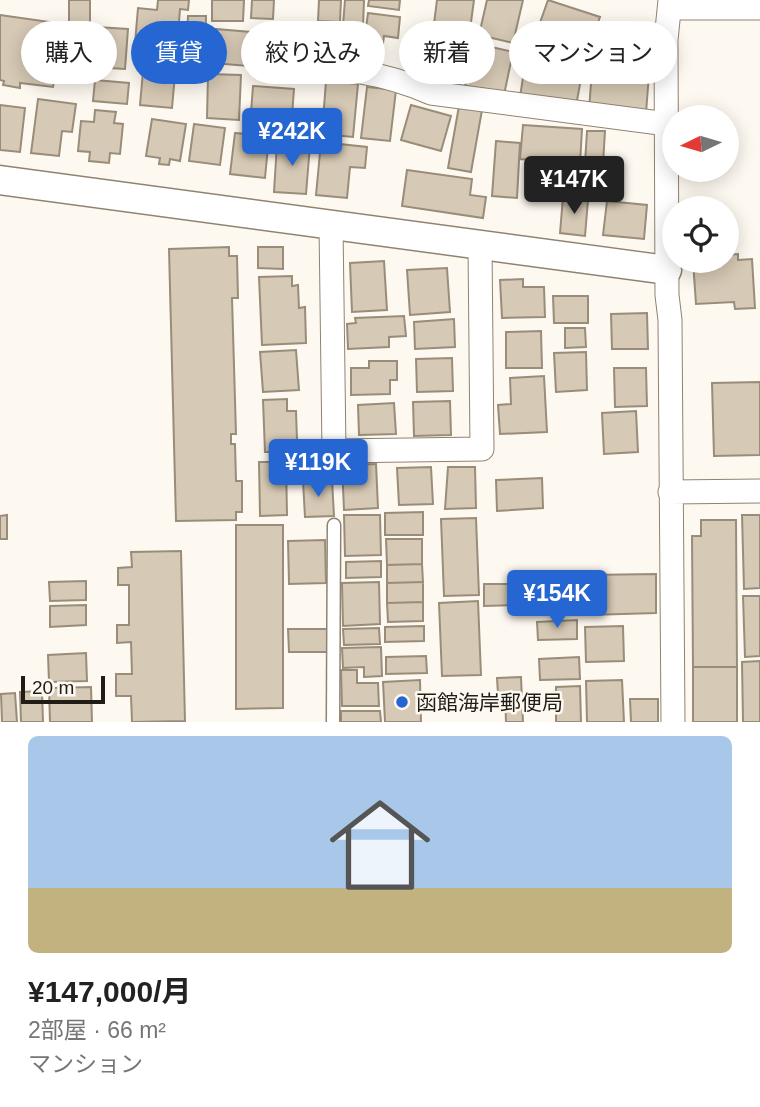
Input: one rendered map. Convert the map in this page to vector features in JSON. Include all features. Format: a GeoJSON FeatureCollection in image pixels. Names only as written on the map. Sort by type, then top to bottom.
{"type":"FeatureCollection","features":[{"type":"Feature","properties":{"kind":"street"},"geometry":{"type":"LineString","coordinates":[[667,105],[670,4],[760,8]]}},
{"type":"Feature","properties":{"kind":"street"},"geometry":{"type":"LineString","coordinates":[[385,76],[395,77],[431,93],[662,123]]}},
{"type":"Feature","properties":{"kind":"street"},"geometry":{"type":"LineString","coordinates":[[0,180],[662,269]]}},
{"type":"Feature","properties":{"kind":"street"},"geometry":{"type":"LineString","coordinates":[[331,225],[334,452],[482,449],[480,246]]}},
{"type":"Feature","properties":{"kind":"street"},"geometry":{"type":"LineString","coordinates":[[667,273],[674,722]]}},
{"type":"Feature","properties":{"kind":"street"},"geometry":{"type":"LineString","coordinates":[[670,492],[760,491]]}},
{"type":"Feature","properties":{"kind":"lane"},"geometry":{"type":"LineString","coordinates":[[333,722],[334,525]]}},
{"type":"Feature","properties":{"kind":"building"},"geometry":{"type":"Polygon","coordinates":[[[69,0],[90,0],[90,21],[69,21],[69,0]]]}},
{"type":"Feature","properties":{"kind":"building"},"geometry":{"type":"Polygon","coordinates":[[[158,0],[189,0],[188,10],[180,9],[179,21],[137,21],[138,8],[157,10],[158,0]]]}},
{"type":"Feature","properties":{"kind":"building"},"geometry":{"type":"Polygon","coordinates":[[[212,0],[244,0],[243,21],[212,21],[212,0]]]}},
{"type":"Feature","properties":{"kind":"building"},"geometry":{"type":"Polygon","coordinates":[[[252,0],[274,0],[273,19],[251,18],[252,0]]]}},
{"type":"Feature","properties":{"kind":"building"},"geometry":{"type":"Polygon","coordinates":[[[319,0],[341,0],[340,21],[318,21],[319,0]]]}},
{"type":"Feature","properties":{"kind":"building"},"geometry":{"type":"Polygon","coordinates":[[[345,0],[364,0],[363,21],[343,21],[345,0]]]}},
{"type":"Feature","properties":{"kind":"building"},"geometry":{"type":"Polygon","coordinates":[[[369,0],[400,0],[399,10],[368,6],[369,0]]]}},
{"type":"Feature","properties":{"kind":"building"},"geometry":{"type":"Polygon","coordinates":[[[437,0],[474,0],[471,21],[434,21],[437,0]]]}},
{"type":"Feature","properties":{"kind":"building"},"geometry":{"type":"Polygon","coordinates":[[[487,0],[523,0],[518,21],[509,21],[509,42],[495,39],[495,21],[482,21],[487,0]]]}},
{"type":"Feature","properties":{"kind":"building"},"geometry":{"type":"Polygon","coordinates":[[[548,0],[600,17],[599,21],[541,21],[548,0]]]}},
{"type":"Feature","properties":{"kind":"building"},"geometry":{"type":"Polygon","coordinates":[[[368,13],[400,17],[398,38],[385,36],[385,21],[367,21],[368,13]]]}},
{"type":"Feature","properties":{"kind":"building"},"geometry":{"type":"Polygon","coordinates":[[[0,15],[43,21],[21,21],[20,88],[3,85],[4,81],[0,80],[0,15]]]}},
{"type":"Feature","properties":{"kind":"building"},"geometry":{"type":"Polygon","coordinates":[[[188,16],[206,16],[206,21],[188,21],[188,16]]]}},
{"type":"Feature","properties":{"kind":"building"},"geometry":{"type":"Polygon","coordinates":[[[117,28],[128,29],[125,69],[117,68],[117,28]]]}},
{"type":"Feature","properties":{"kind":"building"},"geometry":{"type":"Polygon","coordinates":[[[227,30],[241,31],[241,65],[227,64],[227,30]]]}},
{"type":"Feature","properties":{"kind":"building"},"geometry":{"type":"Polygon","coordinates":[[[495,48],[509,51],[509,71],[504,95],[465,86],[495,84],[495,48]]]}},
{"type":"Feature","properties":{"kind":"building"},"geometry":{"type":"Polygon","coordinates":[[[227,75],[241,75],[239,120],[207,118],[208,84],[227,84],[227,75]]]}},
{"type":"Feature","properties":{"kind":"building"},"geometry":{"type":"Polygon","coordinates":[[[129,83],[127,104],[93,101],[95,84],[129,83]]]}},
{"type":"Feature","properties":{"kind":"building"},"geometry":{"type":"Polygon","coordinates":[[[28,84],[54,84],[53,87],[28,84]]]}},
{"type":"Feature","properties":{"kind":"building"},"geometry":{"type":"Polygon","coordinates":[[[142,84],[174,84],[172,108],[140,105],[142,84]]]}},
{"type":"Feature","properties":{"kind":"building"},"geometry":{"type":"Polygon","coordinates":[[[326,84],[358,84],[353,137],[322,134],[326,84]]]}},
{"type":"Feature","properties":{"kind":"building"},"geometry":{"type":"Polygon","coordinates":[[[522,84],[580,84],[576,106],[520,97],[522,84]]]}},
{"type":"Feature","properties":{"kind":"building"},"geometry":{"type":"Polygon","coordinates":[[[591,84],[648,84],[646,113],[589,109],[591,84]]]}},
{"type":"Feature","properties":{"kind":"building"},"geometry":{"type":"Polygon","coordinates":[[[253,86],[294,89],[291,129],[250,126],[253,86]]]}},
{"type":"Feature","properties":{"kind":"building"},"geometry":{"type":"Polygon","coordinates":[[[367,87],[396,90],[390,141],[361,138],[367,87]]]}},
{"type":"Feature","properties":{"kind":"building"},"geometry":{"type":"Polygon","coordinates":[[[38,99],[76,104],[72,132],[62,131],[59,156],[31,153],[38,99]]]}},
{"type":"Feature","properties":{"kind":"building"},"geometry":{"type":"Polygon","coordinates":[[[0,105],[25,108],[20,152],[0,150],[0,105]]]}},
{"type":"Feature","properties":{"kind":"building"},"geometry":{"type":"Polygon","coordinates":[[[411,105],[451,116],[441,151],[401,140],[411,105]]]}},
{"type":"Feature","properties":{"kind":"building"},"geometry":{"type":"Polygon","coordinates":[[[459,106],[482,110],[471,172],[448,168],[459,106]]]}},
{"type":"Feature","properties":{"kind":"building"},"geometry":{"type":"Polygon","coordinates":[[[95,110],[116,112],[114,123],[123,124],[120,154],[110,153],[109,163],[89,161],[90,152],[78,151],[81,121],[94,122],[95,110]]]}},
{"type":"Feature","properties":{"kind":"building"},"geometry":{"type":"Polygon","coordinates":[[[152,119],[186,124],[180,161],[170,159],[169,165],[159,164],[160,158],[146,156],[152,119]]]}},
{"type":"Feature","properties":{"kind":"building"},"geometry":{"type":"Polygon","coordinates":[[[194,124],[225,128],[220,165],[189,161],[194,124]]]}},
{"type":"Feature","properties":{"kind":"building"},"geometry":{"type":"Polygon","coordinates":[[[523,125],[582,129],[580,164],[520,159],[523,125]]]}},
{"type":"Feature","properties":{"kind":"building"},"geometry":{"type":"Polygon","coordinates":[[[587,131],[605,131],[603,164],[585,163],[587,131]]]}},
{"type":"Feature","properties":{"kind":"building"},"geometry":{"type":"Polygon","coordinates":[[[235,133],[269,136],[265,178],[230,174],[235,133]]]}},
{"type":"Feature","properties":{"kind":"building"},"geometry":{"type":"Polygon","coordinates":[[[496,141],[520,143],[517,198],[492,196],[496,141]]]}},
{"type":"Feature","properties":{"kind":"building"},"geometry":{"type":"Polygon","coordinates":[[[321,142],[367,147],[365,168],[350,167],[347,198],[316,195],[321,142]]]}},
{"type":"Feature","properties":{"kind":"building"},"geometry":{"type":"Polygon","coordinates":[[[277,143],[310,145],[306,194],[274,192],[277,143]]]}},
{"type":"Feature","properties":{"kind":"building"},"geometry":{"type":"Polygon","coordinates":[[[407,170],[472,179],[470,195],[486,197],[483,218],[402,206],[407,170]]]}},
{"type":"Feature","properties":{"kind":"building"},"geometry":{"type":"Polygon","coordinates":[[[563,197],[588,200],[585,236],[560,233],[563,197]]]}},
{"type":"Feature","properties":{"kind":"building"},"geometry":{"type":"Polygon","coordinates":[[[607,201],[647,205],[644,239],[603,235],[607,201]]]}},
{"type":"Feature","properties":{"kind":"building"},"geometry":{"type":"Polygon","coordinates":[[[229,247],[229,256],[237,256],[238,298],[232,298],[236,434],[231,434],[231,444],[235,444],[236,481],[242,481],[242,512],[236,512],[236,520],[176,521],[169,249],[229,247]]]}},
{"type":"Feature","properties":{"kind":"building"},"geometry":{"type":"Polygon","coordinates":[[[258,247],[283,247],[283,269],[258,268],[258,247]]]}},
{"type":"Feature","properties":{"kind":"building"},"geometry":{"type":"Polygon","coordinates":[[[752,259],[755,308],[735,309],[734,302],[696,304],[694,273],[739,273],[739,260],[752,259]]]}},
{"type":"Feature","properties":{"kind":"building"},"geometry":{"type":"Polygon","coordinates":[[[384,261],[387,310],[352,312],[350,263],[384,261]]]}},
{"type":"Feature","properties":{"kind":"building"},"geometry":{"type":"Polygon","coordinates":[[[447,268],[450,312],[410,315],[407,270],[447,268]]]}},
{"type":"Feature","properties":{"kind":"building"},"geometry":{"type":"Polygon","coordinates":[[[292,276],[292,286],[298,285],[299,308],[305,307],[306,343],[262,345],[259,277],[292,276]]]}},
{"type":"Feature","properties":{"kind":"building"},"geometry":{"type":"Polygon","coordinates":[[[523,279],[523,287],[544,287],[545,317],[502,318],[500,280],[523,279]]]}},
{"type":"Feature","properties":{"kind":"building"},"geometry":{"type":"Polygon","coordinates":[[[553,296],[588,296],[588,323],[554,323],[553,296]]]}},
{"type":"Feature","properties":{"kind":"building"},"geometry":{"type":"Polygon","coordinates":[[[647,313],[648,349],[612,349],[611,314],[647,313]]]}},
{"type":"Feature","properties":{"kind":"building"},"geometry":{"type":"Polygon","coordinates":[[[404,316],[406,336],[389,337],[389,347],[348,349],[347,324],[356,323],[355,318],[404,316]]]}},
{"type":"Feature","properties":{"kind":"building"},"geometry":{"type":"Polygon","coordinates":[[[454,319],[455,347],[415,349],[414,322],[454,319]]]}},
{"type":"Feature","properties":{"kind":"building"},"geometry":{"type":"Polygon","coordinates":[[[565,328],[585,328],[586,347],[565,348],[565,328]]]}},
{"type":"Feature","properties":{"kind":"building"},"geometry":{"type":"Polygon","coordinates":[[[541,331],[542,368],[506,368],[506,332],[541,331]]]}},
{"type":"Feature","properties":{"kind":"building"},"geometry":{"type":"Polygon","coordinates":[[[296,350],[299,390],[263,392],[260,352],[296,350]]]}},
{"type":"Feature","properties":{"kind":"building"},"geometry":{"type":"Polygon","coordinates":[[[586,352],[587,390],[556,392],[554,353],[586,352]]]}},
{"type":"Feature","properties":{"kind":"building"},"geometry":{"type":"Polygon","coordinates":[[[452,358],[453,391],[417,392],[416,359],[452,358]]]}},
{"type":"Feature","properties":{"kind":"building"},"geometry":{"type":"Polygon","coordinates":[[[369,361],[397,361],[397,380],[390,380],[390,394],[351,395],[351,368],[369,368],[369,361]]]}},
{"type":"Feature","properties":{"kind":"building"},"geometry":{"type":"Polygon","coordinates":[[[614,368],[646,368],[647,406],[615,407],[614,368]]]}},
{"type":"Feature","properties":{"kind":"building"},"geometry":{"type":"Polygon","coordinates":[[[544,376],[547,432],[500,434],[498,405],[511,404],[510,378],[544,376]]]}},
{"type":"Feature","properties":{"kind":"building"},"geometry":{"type":"Polygon","coordinates":[[[760,382],[760,455],[714,456],[712,383],[760,382]]]}},
{"type":"Feature","properties":{"kind":"building"},"geometry":{"type":"Polygon","coordinates":[[[287,399],[287,411],[296,411],[297,440],[286,441],[286,452],[265,452],[263,400],[287,399]]]}},
{"type":"Feature","properties":{"kind":"building"},"geometry":{"type":"Polygon","coordinates":[[[450,401],[451,435],[414,436],[413,402],[450,401]]]}},
{"type":"Feature","properties":{"kind":"building"},"geometry":{"type":"Polygon","coordinates":[[[394,403],[396,434],[359,435],[358,405],[394,403]]]}},
{"type":"Feature","properties":{"kind":"building"},"geometry":{"type":"Polygon","coordinates":[[[636,411],[638,452],[604,454],[602,413],[636,411]]]}},
{"type":"Feature","properties":{"kind":"building"},"geometry":{"type":"Polygon","coordinates":[[[259,462],[286,462],[287,515],[260,516],[259,462]]]}},
{"type":"Feature","properties":{"kind":"building"},"geometry":{"type":"Polygon","coordinates":[[[376,464],[378,508],[344,510],[342,465],[376,464]]]}},
{"type":"Feature","properties":{"kind":"building"},"geometry":{"type":"Polygon","coordinates":[[[431,467],[433,504],[399,505],[397,468],[431,467]]]}},
{"type":"Feature","properties":{"kind":"building"},"geometry":{"type":"Polygon","coordinates":[[[448,467],[475,467],[476,508],[445,509],[448,467]]]}},
{"type":"Feature","properties":{"kind":"building"},"geometry":{"type":"Polygon","coordinates":[[[542,478],[543,508],[497,511],[496,480],[542,478]]]}},
{"type":"Feature","properties":{"kind":"building"},"geometry":{"type":"Polygon","coordinates":[[[332,480],[334,516],[305,517],[303,481],[332,480]]]}},
{"type":"Feature","properties":{"kind":"building"},"geometry":{"type":"Polygon","coordinates":[[[423,512],[423,535],[385,535],[385,513],[423,512]]]}},
{"type":"Feature","properties":{"kind":"building"},"geometry":{"type":"Polygon","coordinates":[[[7,515],[7,539],[0,539],[0,516],[7,515]]]}},
{"type":"Feature","properties":{"kind":"building"},"geometry":{"type":"Polygon","coordinates":[[[344,515],[380,515],[381,555],[345,556],[344,515]]]}},
{"type":"Feature","properties":{"kind":"building"},"geometry":{"type":"Polygon","coordinates":[[[742,515],[760,515],[760,588],[744,589],[742,515]]]}},
{"type":"Feature","properties":{"kind":"building"},"geometry":{"type":"Polygon","coordinates":[[[476,518],[479,595],[444,596],[441,519],[476,518]]]}},
{"type":"Feature","properties":{"kind":"building"},"geometry":{"type":"Polygon","coordinates":[[[701,520],[736,520],[737,667],[693,667],[692,536],[701,536],[701,520]]]}},
{"type":"Feature","properties":{"kind":"building"},"geometry":{"type":"Polygon","coordinates":[[[236,525],[283,525],[283,708],[236,709],[236,525]]]}},
{"type":"Feature","properties":{"kind":"building"},"geometry":{"type":"Polygon","coordinates":[[[386,539],[422,539],[422,564],[387,565],[386,539]]]}},
{"type":"Feature","properties":{"kind":"building"},"geometry":{"type":"Polygon","coordinates":[[[325,540],[326,583],[289,584],[288,541],[325,540]]]}},
{"type":"Feature","properties":{"kind":"building"},"geometry":{"type":"Polygon","coordinates":[[[181,551],[185,721],[132,722],[131,696],[116,696],[116,674],[132,674],[131,642],[117,643],[117,625],[129,625],[129,585],[118,585],[118,568],[132,567],[131,552],[181,551]]]}},
{"type":"Feature","properties":{"kind":"building"},"geometry":{"type":"Polygon","coordinates":[[[381,561],[381,577],[346,578],[346,562],[381,561]]]}},
{"type":"Feature","properties":{"kind":"building"},"geometry":{"type":"Polygon","coordinates":[[[422,564],[423,582],[387,583],[387,565],[422,564]]]}},
{"type":"Feature","properties":{"kind":"building"},"geometry":{"type":"Polygon","coordinates":[[[656,574],[656,613],[589,615],[588,575],[656,574]]]}},
{"type":"Feature","properties":{"kind":"building"},"geometry":{"type":"Polygon","coordinates":[[[86,581],[86,600],[50,601],[49,582],[86,581]]]}},
{"type":"Feature","properties":{"kind":"building"},"geometry":{"type":"Polygon","coordinates":[[[379,582],[380,624],[343,626],[342,583],[379,582]]]}},
{"type":"Feature","properties":{"kind":"building"},"geometry":{"type":"Polygon","coordinates":[[[423,582],[423,602],[387,603],[387,583],[423,582]]]}},
{"type":"Feature","properties":{"kind":"building"},"geometry":{"type":"Polygon","coordinates":[[[484,584],[525,584],[525,605],[484,606],[484,584]]]}},
{"type":"Feature","properties":{"kind":"building"},"geometry":{"type":"Polygon","coordinates":[[[743,596],[760,596],[760,656],[745,657],[743,596]]]}},
{"type":"Feature","properties":{"kind":"building"},"geometry":{"type":"Polygon","coordinates":[[[478,601],[481,675],[442,676],[439,603],[478,601]]]}},
{"type":"Feature","properties":{"kind":"building"},"geometry":{"type":"Polygon","coordinates":[[[423,602],[423,621],[388,622],[387,603],[423,602]]]}},
{"type":"Feature","properties":{"kind":"building"},"geometry":{"type":"Polygon","coordinates":[[[86,605],[86,625],[50,627],[50,606],[86,605]]]}},
{"type":"Feature","properties":{"kind":"building"},"geometry":{"type":"Polygon","coordinates":[[[577,620],[577,639],[538,640],[537,622],[577,620]]]}},
{"type":"Feature","properties":{"kind":"building"},"geometry":{"type":"Polygon","coordinates":[[[424,626],[424,641],[385,642],[385,627],[424,626]]]}},
{"type":"Feature","properties":{"kind":"building"},"geometry":{"type":"Polygon","coordinates":[[[623,626],[624,661],[586,662],[585,627],[623,626]]]}},
{"type":"Feature","properties":{"kind":"building"},"geometry":{"type":"Polygon","coordinates":[[[379,628],[380,644],[344,645],[343,629],[379,628]]]}},
{"type":"Feature","properties":{"kind":"building"},"geometry":{"type":"Polygon","coordinates":[[[288,629],[328,629],[328,652],[289,652],[288,629]]]}},
{"type":"Feature","properties":{"kind":"building"},"geometry":{"type":"Polygon","coordinates":[[[381,647],[382,676],[364,677],[364,667],[343,668],[342,648],[381,647]]]}},
{"type":"Feature","properties":{"kind":"building"},"geometry":{"type":"Polygon","coordinates":[[[86,653],[87,681],[49,682],[48,655],[86,653]]]}},
{"type":"Feature","properties":{"kind":"building"},"geometry":{"type":"Polygon","coordinates":[[[426,656],[427,673],[386,674],[386,657],[426,656]]]}},
{"type":"Feature","properties":{"kind":"building"},"geometry":{"type":"Polygon","coordinates":[[[579,657],[580,679],[540,680],[539,659],[579,657]]]}},
{"type":"Feature","properties":{"kind":"building"},"geometry":{"type":"Polygon","coordinates":[[[760,661],[760,722],[743,722],[742,662],[760,661]]]}},
{"type":"Feature","properties":{"kind":"building"},"geometry":{"type":"Polygon","coordinates":[[[693,667],[737,667],[737,722],[693,722],[693,667]]]}},
{"type":"Feature","properties":{"kind":"building"},"geometry":{"type":"Polygon","coordinates":[[[341,670],[357,670],[357,683],[378,683],[379,706],[342,706],[341,670]]]}},
{"type":"Feature","properties":{"kind":"building"},"geometry":{"type":"Polygon","coordinates":[[[521,677],[523,722],[506,722],[505,693],[498,694],[497,678],[521,677]]]}},
{"type":"Feature","properties":{"kind":"building","name":"函館海岸郵便局"},"geometry":{"type":"Polygon","coordinates":[[[420,680],[421,722],[385,722],[383,682],[420,680]]]}},
{"type":"Feature","properties":{"kind":"building"},"geometry":{"type":"Polygon","coordinates":[[[622,680],[624,722],[587,722],[586,681],[622,680]]]}},
{"type":"Feature","properties":{"kind":"building"},"geometry":{"type":"Polygon","coordinates":[[[580,686],[581,722],[556,722],[556,687],[580,686]]]}},
{"type":"Feature","properties":{"kind":"building"},"geometry":{"type":"Polygon","coordinates":[[[91,687],[92,722],[50,722],[49,688],[91,687]]]}},
{"type":"Feature","properties":{"kind":"building"},"geometry":{"type":"Polygon","coordinates":[[[42,691],[43,722],[21,722],[20,692],[42,691]]]}},
{"type":"Feature","properties":{"kind":"building"},"geometry":{"type":"Polygon","coordinates":[[[15,693],[17,722],[2,722],[1,694],[15,693]]]}},
{"type":"Feature","properties":{"kind":"building"},"geometry":{"type":"Polygon","coordinates":[[[630,699],[658,699],[658,722],[631,722],[630,699]]]}},
{"type":"Feature","properties":{"kind":"building"},"geometry":{"type":"Polygon","coordinates":[[[341,711],[380,711],[381,722],[341,722],[341,711]]]}},
{"type":"Feature","properties":{"kind":"place","name":"函館海岸郵便局"},"geometry":{"type":"Point","coordinates":[402,702]}}]}
